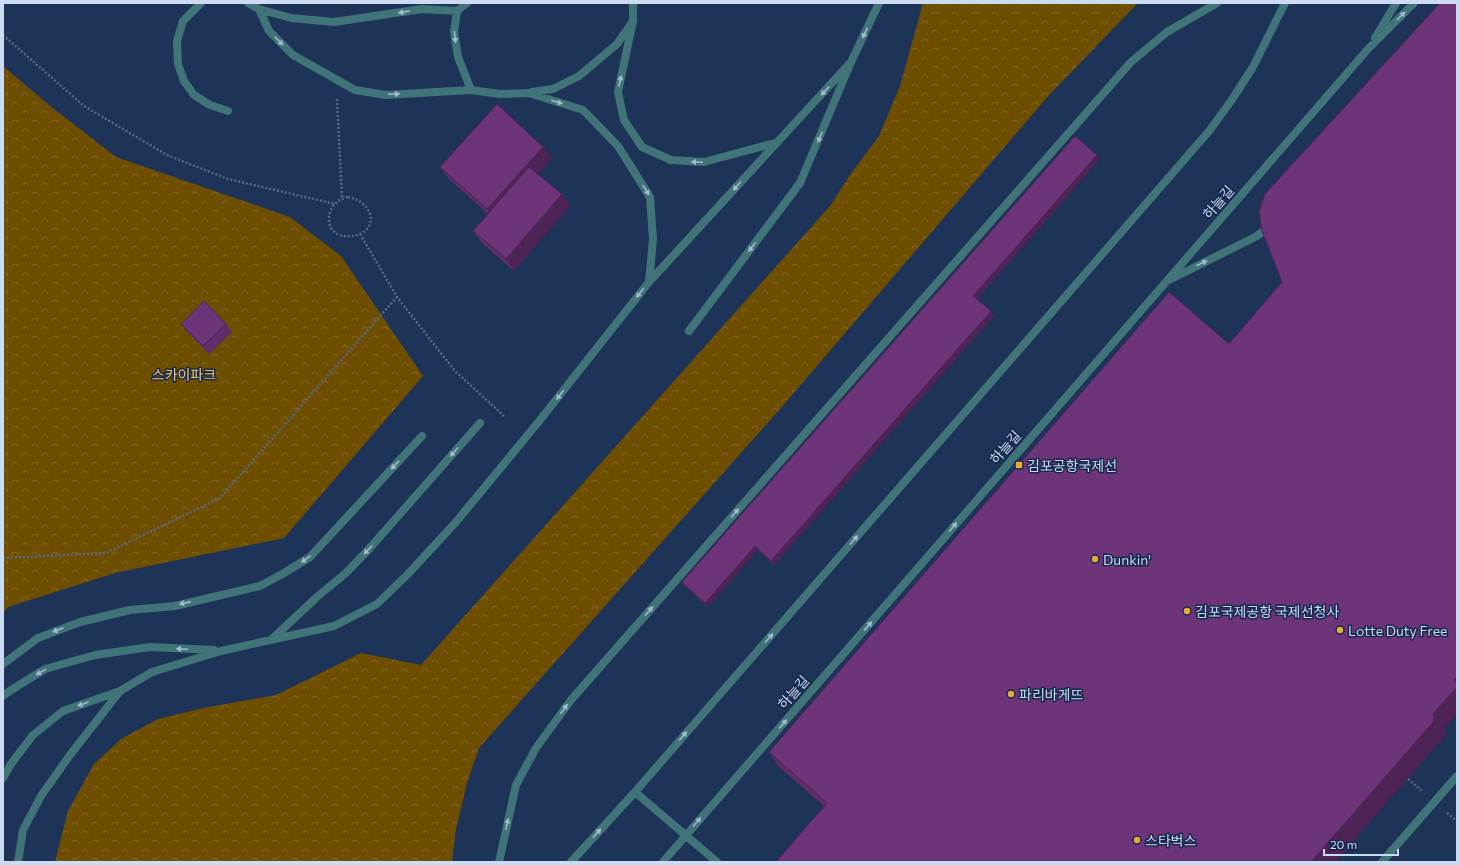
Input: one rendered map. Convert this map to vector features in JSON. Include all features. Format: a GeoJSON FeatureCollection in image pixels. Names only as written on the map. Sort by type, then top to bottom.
{"type":"FeatureCollection","features":[{"type":"Feature","properties":{"kind":"lane"},"geometry":{"type":"LineString","coordinates":[[201,3],[183,21],[177,41],[178,64],[184,81],[194,96],[210,105],[228,111]]}},
{"type":"Feature","properties":{"kind":"lane"},"geometry":{"type":"LineString","coordinates":[[248,3],[259,9],[291,18],[334,22],[422,9],[457,11],[467,3]]}},
{"type":"Feature","properties":{"kind":"lane"},"geometry":{"type":"LineString","coordinates":[[632,3],[633,21],[618,92],[624,120],[642,147],[671,160],[704,162],[776,143]]}},
{"type":"Feature","properties":{"kind":"lane"},"geometry":{"type":"LineString","coordinates":[[689,331],[800,183],[851,62],[879,3]]}},
{"type":"Feature","properties":{"kind":"lane"},"geometry":{"type":"LineString","coordinates":[[499,862],[516,786],[536,748],[571,700],[1131,62],[1167,32],[1217,3]]}},
{"type":"Feature","properties":{"kind":"lane"},"geometry":{"type":"LineString","coordinates":[[571,862],[635,792],[1210,130],[1232,102],[1253,67],[1285,3]]}},
{"type":"Feature","properties":{"kind":"lane"},"geometry":{"type":"LineString","coordinates":[[1368,49],[1396,3]]}},
{"type":"Feature","properties":{"kind":"lane"},"geometry":{"type":"LineString","coordinates":[[1368,49],[1414,3]]}},
{"type":"Feature","properties":{"kind":"lane"},"geometry":{"type":"LineString","coordinates":[[259,9],[268,31],[293,55],[355,90],[386,95],[471,90],[500,94],[529,93],[552,89],[579,76],[618,44],[633,21]]}},
{"type":"Feature","properties":{"kind":"lane"},"geometry":{"type":"LineString","coordinates":[[457,11],[454,32],[458,57],[471,90]]}},
{"type":"Feature","properties":{"kind":"lane","name":"하늘길"},"geometry":{"type":"LineString","coordinates":[[663,862],[1368,49]]}},
{"type":"Feature","properties":{"kind":"lane"},"geometry":{"type":"LineString","coordinates":[[3,778],[11,764],[33,735],[63,711],[120,691],[152,672],[221,651],[334,626],[377,604],[408,574],[456,522],[540,420],[649,282],[851,62]]}},
{"type":"Feature","properties":{"kind":"lane"},"geometry":{"type":"LineString","coordinates":[[529,93],[583,110],[618,146],[650,197],[653,239],[649,282]]}},
{"type":"Feature","properties":{"kind":"lane"},"geometry":{"type":"LineString","coordinates":[[1167,281],[1257,236],[1276,222]]}},
{"type":"Feature","properties":{"kind":"lane"},"geometry":{"type":"LineString","coordinates":[[271,641],[318,596],[346,573],[480,423]]}},
{"type":"Feature","properties":{"kind":"lane"},"geometry":{"type":"LineString","coordinates":[[3,664],[38,638],[80,622],[130,610],[175,606],[260,586],[284,573],[310,557],[422,436]]}},
{"type":"Feature","properties":{"kind":"lane"},"geometry":{"type":"LineString","coordinates":[[3,696],[45,669],[95,655],[150,647],[221,651]]}},
{"type":"Feature","properties":{"kind":"lane"},"geometry":{"type":"LineString","coordinates":[[18,862],[23,830],[41,796],[70,755],[120,691]]}},
{"type":"Feature","properties":{"kind":"lane"},"geometry":{"type":"LineString","coordinates":[[1382,862],[1457,776]]}},
{"type":"Feature","properties":{"kind":"lane"},"geometry":{"type":"LineString","coordinates":[[635,792],[717,862]]}},
{"type":"Feature","properties":{"kind":"path"},"geometry":{"type":"LineString","coordinates":[[3,36],[84,106],[167,155],[228,179],[335,204]]}},
{"type":"Feature","properties":{"kind":"path"},"geometry":{"type":"LineString","coordinates":[[337,94],[342,198]]}},
{"type":"Feature","properties":{"kind":"path"},"geometry":{"type":"LineString","coordinates":[[342,198],[354,198],[364,204],[369,212],[371,219],[368,226],[365,231],[356,236],[345,237],[334,233],[329,224],[330,211],[342,198]]}},
{"type":"Feature","properties":{"kind":"path"},"geometry":{"type":"LineString","coordinates":[[360,234],[397,297],[455,371],[504,416]]}},
{"type":"Feature","properties":{"kind":"path"},"geometry":{"type":"LineString","coordinates":[[3,558],[106,553],[220,498],[397,297]]}},
{"type":"Feature","properties":{"kind":"green space"},"geometry":{"type":"Polygon","coordinates":[[[923,3],[1138,3],[1050,94],[780,409],[479,748],[467,783],[456,829],[452,862],[55,862],[68,811],[94,764],[121,739],[158,719],[204,708],[276,695],[361,653],[421,665],[830,206],[850,175],[879,136],[900,86],[923,3]]]}},
{"type":"Feature","properties":{"kind":"green space","name":"스카이파크"},"geometry":{"type":"Polygon","coordinates":[[[3,66],[49,105],[116,157],[290,217],[341,256],[423,376],[284,538],[115,573],[8,607],[3,613],[3,66]]]}},
{"type":"Feature","properties":{"kind":"building","name":"김포국제공항 국제선청사"},"geometry":{"type":"Polygon","coordinates":[[[1440,3],[1457,3],[1457,677],[1454,680],[1457,687],[1433,714],[1434,721],[1311,862],[776,862],[827,803],[769,752],[1169,292],[1229,344],[1282,282],[1262,231],[1259,211],[1265,194],[1440,3]]]}},
{"type":"Feature","properties":{"kind":"building"},"geometry":{"type":"Polygon","coordinates":[[[497,104],[543,147],[487,209],[440,167],[497,104]]]}},
{"type":"Feature","properties":{"kind":"building"},"geometry":{"type":"Polygon","coordinates":[[[1075,136],[1097,155],[973,296],[991,311],[771,561],[755,546],[705,603],[682,582],[1075,136]]]}},
{"type":"Feature","properties":{"kind":"building"},"geometry":{"type":"Polygon","coordinates":[[[529,167],[562,194],[506,259],[473,231],[529,167]]]}},
{"type":"Feature","properties":{"kind":"building"},"geometry":{"type":"Polygon","coordinates":[[[204,301],[226,324],[203,346],[181,324],[204,301]]]}},
{"type":"Feature","properties":{"kind":"place","name":"김포공항국제선"},"geometry":{"type":"Point","coordinates":[1019,465]}},
{"type":"Feature","properties":{"kind":"place","name":"Dunkin'"},"geometry":{"type":"Point","coordinates":[1095,559]}},
{"type":"Feature","properties":{"kind":"place","name":"김포국제공항 국제선청사"},"geometry":{"type":"Point","coordinates":[1187,611]}},
{"type":"Feature","properties":{"kind":"place","name":"Lotte Duty Free"},"geometry":{"type":"Point","coordinates":[1340,630]}},
{"type":"Feature","properties":{"kind":"place","name":"파리바게뜨"},"geometry":{"type":"Point","coordinates":[1011,694]}},
{"type":"Feature","properties":{"kind":"place","name":"스타벅스"},"geometry":{"type":"Point","coordinates":[1137,840]}}]}
